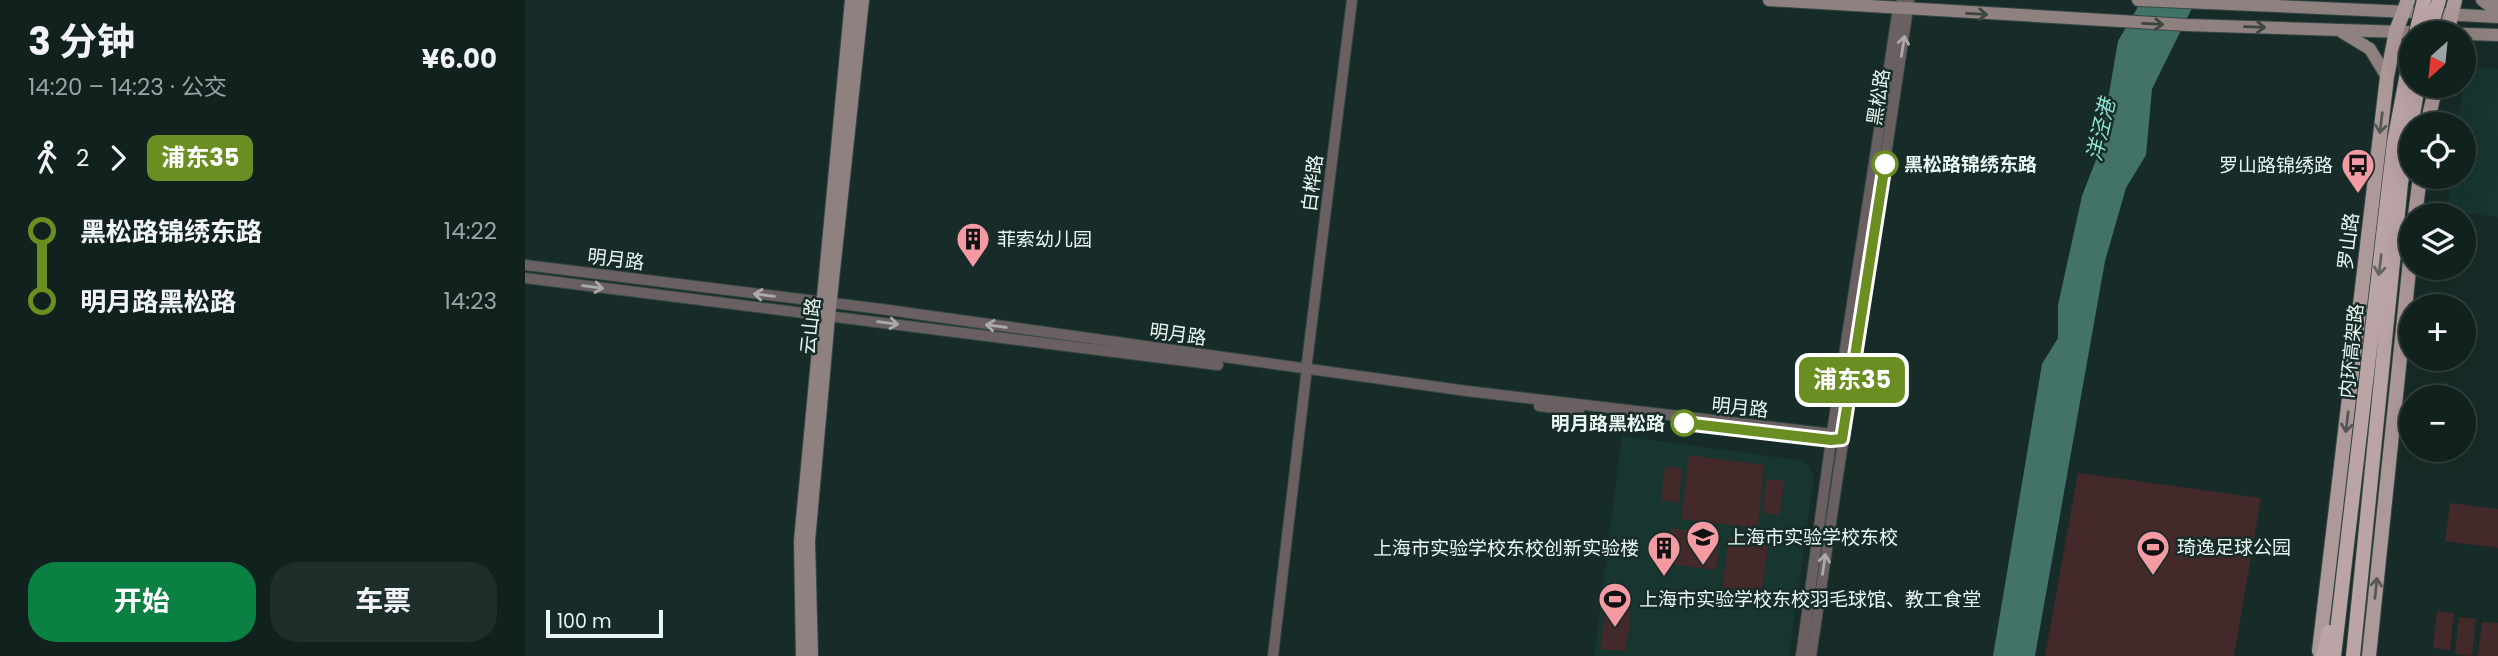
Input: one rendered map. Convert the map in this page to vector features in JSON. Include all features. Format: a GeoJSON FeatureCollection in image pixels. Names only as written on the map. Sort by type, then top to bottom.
{"type":"FeatureCollection","features":[{"type":"Feature","properties":{"kind":"highway"},"geometry":{"type":"LineString","coordinates":[[2419,21],[2424,0]]}},
{"type":"Feature","properties":{"kind":"highway"},"geometry":{"type":"LineString","coordinates":[[2433,21],[2438,0]]}},
{"type":"Feature","properties":{"kind":"highway","name":"内环高架路"},"geometry":{"type":"LineString","coordinates":[[2353,656],[2368,429],[2395,142],[2403,98]]}},
{"type":"Feature","properties":{"kind":"highway","name":"内环高架路"},"geometry":{"type":"LineString","coordinates":[[2334,656],[2416,98]]}},
{"type":"Feature","properties":{"kind":"highway"},"geometry":{"type":"LineString","coordinates":[[2321,656],[2344,577]]}},
{"type":"Feature","properties":{"kind":"main road","name":"云山路"},"geometry":{"type":"LineString","coordinates":[[812,656],[809,541],[851,0]]}},
{"type":"Feature","properties":{"kind":"main road","name":"云山路"},"geometry":{"type":"LineString","coordinates":[[801,656],[800,541],[863,0]]}},
{"type":"Feature","properties":{"kind":"main road"},"geometry":{"type":"LineString","coordinates":[[1769,0],[1905,5],[2120,22],[2399,31]]}},
{"type":"Feature","properties":{"kind":"main road"},"geometry":{"type":"LineString","coordinates":[[2138,0],[2361,10],[2405,6],[2453,7],[2498,17]]}},
{"type":"Feature","properties":{"kind":"main road"},"geometry":{"type":"LineString","coordinates":[[2361,10],[2384,0]]}},
{"type":"Feature","properties":{"kind":"main road"},"geometry":{"type":"LineString","coordinates":[[2482,0],[2489,5],[2498,6]]}},
{"type":"Feature","properties":{"kind":"main road","name":"罗山路"},"geometry":{"type":"LineString","coordinates":[[2321,656],[2387,77],[2396,31],[2405,6]]}},
{"type":"Feature","properties":{"kind":"main road"},"geometry":{"type":"LineString","coordinates":[[2339,30],[2370,49],[2387,77]]}},
{"type":"Feature","properties":{"kind":"main road"},"geometry":{"type":"LineString","coordinates":[[2476,34],[2494,35]]}},
{"type":"Feature","properties":{"kind":"main road"},"geometry":{"type":"LineString","coordinates":[[2476,41],[2494,35]]}},
{"type":"Feature","properties":{"kind":"main road"},"geometry":{"type":"LineString","coordinates":[[2369,656],[2408,280]]}},
{"type":"Feature","properties":{"kind":"street","name":"白桦路"},"geometry":{"type":"LineString","coordinates":[[1273,656],[1352,0]]}},
{"type":"Feature","properties":{"kind":"street"},"geometry":{"type":"LineString","coordinates":[[1801,656],[1905,5]]}},
{"type":"Feature","properties":{"kind":"street","name":"明月路"},"geometry":{"type":"LineString","coordinates":[[525,265],[826,310],[1306,373],[1464,398],[1835,438]]}},
{"type":"Feature","properties":{"kind":"street","name":"明月路"},"geometry":{"type":"LineString","coordinates":[[525,278],[826,310]]}},
{"type":"Feature","properties":{"kind":"street"},"geometry":{"type":"LineString","coordinates":[[1811,656],[1835,438]]}},
{"type":"Feature","properties":{"kind":"shaded area"},"geometry":{"type":"Polygon","coordinates":[[[2142,0],[2196,0],[2152,89],[2146,155],[2126,188],[2105,261],[2035,656],[1993,656],[2042,364],[2058,338],[2058,305],[2082,196],[2099,152],[2118,41],[2142,0]]]}},
{"type":"Feature","properties":{"kind":"shaded area"},"geometry":{"type":"Polygon","coordinates":[[[2476,67],[2498,69],[2498,217],[2476,214],[2476,203],[2448,203],[2450,189],[2476,189],[2476,112],[2460,112],[2461,98],[2476,98],[2476,67]]]}},
{"type":"Feature","properties":{"kind":"shaded area","name":"上海市实验学校东校"},"geometry":{"type":"Polygon","coordinates":[[[1622,436],[1805,461],[1813,475],[1813,483],[1789,656],[1594,656],[1622,436]]]}},
{"type":"Feature","properties":{"kind":"shaded area"},"geometry":{"type":"Polygon","coordinates":[[[1689,455],[1764,465],[1758,528],[1681,519],[1689,455]]]}},
{"type":"Feature","properties":{"kind":"shaded area"},"geometry":{"type":"Polygon","coordinates":[[[1665,467],[1682,468],[1679,503],[1661,500],[1665,467]]]}},
{"type":"Feature","properties":{"kind":"shaded area","name":"琦逸足球公园"},"geometry":{"type":"Polygon","coordinates":[[[2078,473],[2261,498],[2234,656],[2045,656],[2078,473]]]}},
{"type":"Feature","properties":{"kind":"shaded area"},"geometry":{"type":"Polygon","coordinates":[[[1766,479],[1784,481],[1780,515],[1763,513],[1766,479]]]}},
{"type":"Feature","properties":{"kind":"shaded area"},"geometry":{"type":"Polygon","coordinates":[[[2450,503],[2498,509],[2498,548],[2445,541],[2450,503]]]}},
{"type":"Feature","properties":{"kind":"shaded area"},"geometry":{"type":"Polygon","coordinates":[[[1671,528],[1720,535],[1716,570],[1668,564],[1671,528]]]}},
{"type":"Feature","properties":{"kind":"shaded area"},"geometry":{"type":"Polygon","coordinates":[[[1729,537],[1769,542],[1761,594],[1722,588],[1729,537]]]}},
{"type":"Feature","properties":{"kind":"shaded area","name":"上海市实验学校东校羽毛球馆、教工食堂"},"geometry":{"type":"Polygon","coordinates":[[[1621,596],[1626,601],[1630,614],[1625,651],[1600,649],[1607,600],[1621,596]]]}},
{"type":"Feature","properties":{"kind":"shaded area"},"geometry":{"type":"Polygon","coordinates":[[[2437,611],[2454,613],[2450,650],[2433,648],[2437,611]]]}},
{"type":"Feature","properties":{"kind":"shaded area"},"geometry":{"type":"Polygon","coordinates":[[[2459,617],[2476,619],[2472,656],[2455,654],[2459,617]]]}},
{"type":"Feature","properties":{"kind":"shaded area"},"geometry":{"type":"Polygon","coordinates":[[[2482,622],[2498,623],[2498,656],[2478,656],[2482,622]]]}},
{"type":"Feature","properties":{"kind":"bus line","name":"浦东35"},"geometry":{"type":"LineString","coordinates":[[1684,423],[1831,440],[1842,439],[1885,164]]}},
{"type":"Feature","properties":{"kind":"place","name":"黑松路锦绣东路"},"geometry":{"type":"Point","coordinates":[1885,164]}},
{"type":"Feature","properties":{"kind":"place","name":"罗山路锦绣路"},"geometry":{"type":"Point","coordinates":[2358,195]}},
{"type":"Feature","properties":{"kind":"place","name":"菲索幼儿园"},"geometry":{"type":"Point","coordinates":[973,269]}},
{"type":"Feature","properties":{"kind":"place","name":"明月路黑松路"},"geometry":{"type":"Point","coordinates":[1684,423]}},
{"type":"Feature","properties":{"kind":"place","name":"上海市实验学校东校"},"geometry":{"type":"Point","coordinates":[1703,567]}},
{"type":"Feature","properties":{"kind":"place","name":"琦逸足球公园"},"geometry":{"type":"Point","coordinates":[2153,577]}},
{"type":"Feature","properties":{"kind":"place","name":"上海市实验学校东校创新实验楼"},"geometry":{"type":"Point","coordinates":[1664,578]}},
{"type":"Feature","properties":{"kind":"place","name":"上海市实验学校东校羽毛球馆、教工食堂"},"geometry":{"type":"Point","coordinates":[1615,629]}},
{"type":"Feature","properties":{"kind":"water label","name":"洋泾港"},"geometry":{"type":"Point","coordinates":[2101,130]}}]}
